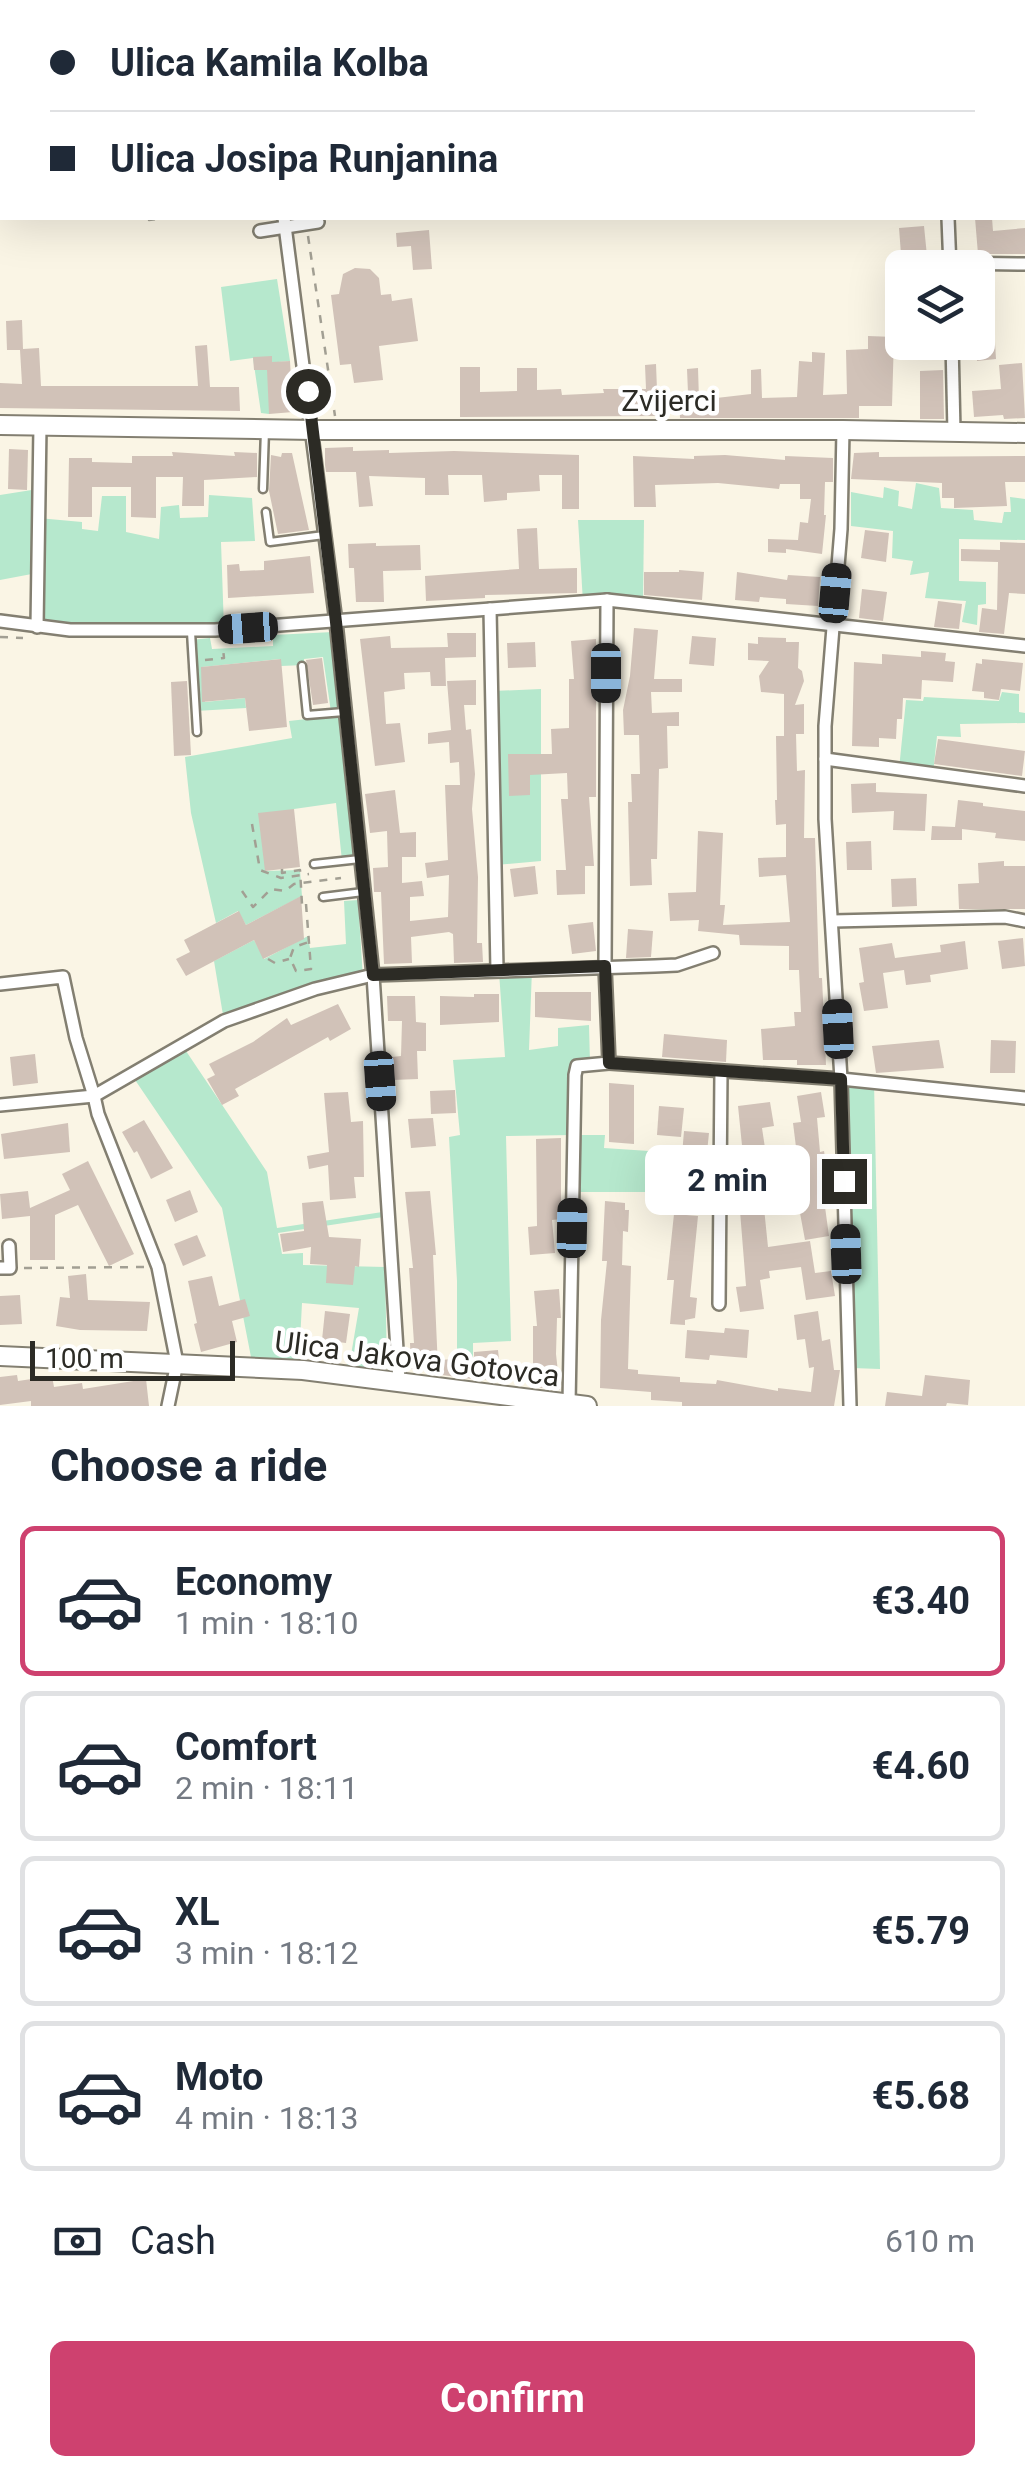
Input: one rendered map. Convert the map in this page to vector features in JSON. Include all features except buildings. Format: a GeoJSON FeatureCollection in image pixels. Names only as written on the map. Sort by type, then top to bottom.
{"type":"FeatureCollection","features":[{"type":"Feature","properties":{"kind":"main road","name":"Zvijerci"},"geometry":{"type":"LineString","coordinates":[[0,425],[1025,433]]}},
{"type":"Feature","properties":{"kind":"main road","name":"Ulica Jakova Gotovca"},"geometry":{"type":"LineString","coordinates":[[0,1356],[302,1370],[578,1405]]}},
{"type":"Feature","properties":{"kind":"street"},"geometry":{"type":"LineString","coordinates":[[948,220],[949,250]]}},
{"type":"Feature","properties":{"kind":"street"},"geometry":{"type":"LineString","coordinates":[[260,231],[285,222],[318,222]]}},
{"type":"Feature","properties":{"kind":"street"},"geometry":{"type":"LineString","coordinates":[[285,222],[326,534],[373,975],[399,1381]]}},
{"type":"Feature","properties":{"kind":"street"},"geometry":{"type":"LineString","coordinates":[[995,264],[1025,264]]}},
{"type":"Feature","properties":{"kind":"street"},"geometry":{"type":"LineString","coordinates":[[952,360],[954,432]]}},
{"type":"Feature","properties":{"kind":"street"},"geometry":{"type":"LineString","coordinates":[[37,627],[40,426]]}},
{"type":"Feature","properties":{"kind":"street"},"geometry":{"type":"LineString","coordinates":[[843,430],[825,759],[841,1079],[850,1406]]}},
{"type":"Feature","properties":{"kind":"street"},"geometry":{"type":"LineString","coordinates":[[0,621],[37,627],[191,630],[606,600],[1025,646]]}},
{"type":"Feature","properties":{"kind":"street"},"geometry":{"type":"LineString","coordinates":[[606,600],[605,966],[609,1063]]}},
{"type":"Feature","properties":{"kind":"street"},"geometry":{"type":"LineString","coordinates":[[490,610],[497,970]]}},
{"type":"Feature","properties":{"kind":"street"},"geometry":{"type":"LineString","coordinates":[[825,759],[1025,786]]}},
{"type":"Feature","properties":{"kind":"street"},"geometry":{"type":"LineString","coordinates":[[833,921],[1025,921]]}},
{"type":"Feature","properties":{"kind":"street"},"geometry":{"type":"LineString","coordinates":[[0,1105],[94,1096],[224,1020],[318,988],[373,975],[678,964],[712,953]]}},
{"type":"Feature","properties":{"kind":"street"},"geometry":{"type":"LineString","coordinates":[[0,984],[64,978],[98,1114],[158,1268],[177,1363],[168,1406]]}},
{"type":"Feature","properties":{"kind":"street"},"geometry":{"type":"LineString","coordinates":[[578,1405],[577,1066],[609,1063],[721,1070],[1025,1098]]}},
{"type":"Feature","properties":{"kind":"street"},"geometry":{"type":"LineString","coordinates":[[719,1304],[721,1070]]}},
{"type":"Feature","properties":{"kind":"street"},"geometry":{"type":"LineString","coordinates":[[5,1268],[9,1246]]}},
{"type":"Feature","properties":{"kind":"lane"},"geometry":{"type":"LineString","coordinates":[[263,489],[265,428]]}},
{"type":"Feature","properties":{"kind":"lane"},"geometry":{"type":"LineString","coordinates":[[266,512],[270,542],[326,534]]}},
{"type":"Feature","properties":{"kind":"lane"},"geometry":{"type":"LineString","coordinates":[[191,630],[197,732]]}},
{"type":"Feature","properties":{"kind":"lane"},"geometry":{"type":"LineString","coordinates":[[302,666],[307,715],[346,712]]}},
{"type":"Feature","properties":{"kind":"lane"},"geometry":{"type":"LineString","coordinates":[[314,864],[361,859]]}},
{"type":"Feature","properties":{"kind":"lane"},"geometry":{"type":"LineString","coordinates":[[322,897],[364,892]]}},
{"type":"Feature","properties":{"kind":"path"},"geometry":{"type":"LineString","coordinates":[[307,233],[336,418]]}},
{"type":"Feature","properties":{"kind":"path"},"geometry":{"type":"LineString","coordinates":[[0,637],[26,638]]}},
{"type":"Feature","properties":{"kind":"path"},"geometry":{"type":"LineString","coordinates":[[223,648],[224,664]]}},
{"type":"Feature","properties":{"kind":"path"},"geometry":{"type":"LineString","coordinates":[[193,660],[224,658]]}},
{"type":"Feature","properties":{"kind":"path"},"geometry":{"type":"LineString","coordinates":[[252,824],[260,870],[281,878],[300,875]]}},
{"type":"Feature","properties":{"kind":"path"},"geometry":{"type":"LineString","coordinates":[[282,869],[300,870],[309,942],[311,969],[296,971],[290,958],[294,947],[309,942]]}},
{"type":"Feature","properties":{"kind":"path"},"geometry":{"type":"LineString","coordinates":[[242,891],[253,907],[271,889],[285,891],[301,882],[341,878]]}},
{"type":"Feature","properties":{"kind":"path"},"geometry":{"type":"LineString","coordinates":[[268,959],[275,963],[290,958]]}},
{"type":"Feature","properties":{"kind":"path"},"geometry":{"type":"LineString","coordinates":[[5,1268],[158,1268]]}},
{"type":"Feature","properties":{"kind":"green space"},"geometry":{"type":"Polygon","coordinates":[[[277,279],[290,361],[278,362],[269,414],[261,413],[253,358],[230,361],[221,287],[277,279]]]}},
{"type":"Feature","properties":{"kind":"green space"},"geometry":{"type":"Polygon","coordinates":[[[916,483],[939,488],[941,508],[973,510],[974,520],[1002,523],[1004,512],[1011,512],[1010,497],[1025,499],[1025,540],[959,539],[959,581],[986,582],[986,604],[978,605],[977,625],[962,622],[966,601],[925,598],[929,572],[910,575],[913,561],[892,558],[893,531],[851,526],[851,492],[883,498],[884,487],[899,491],[898,506],[912,509],[916,483]]]}},
{"type":"Feature","properties":{"kind":"green space"},"geometry":{"type":"Polygon","coordinates":[[[38,489],[38,518],[82,522],[82,529],[98,531],[102,496],[126,496],[126,532],[159,539],[161,507],[179,505],[180,518],[208,517],[209,495],[252,498],[255,541],[221,542],[224,629],[37,627],[37,573],[0,580],[0,495],[38,489]]]}},
{"type":"Feature","properties":{"kind":"green space"},"geometry":{"type":"Polygon","coordinates":[[[578,520],[644,520],[643,604],[583,602],[578,520]]]}},
{"type":"Feature","properties":{"kind":"green space"},"geometry":{"type":"Polygon","coordinates":[[[333,632],[361,859],[342,861],[336,803],[294,809],[265,871],[300,870],[302,896],[246,925],[238,911],[216,923],[191,813],[185,757],[292,738],[289,721],[331,712],[323,657],[304,659],[304,665],[281,666],[280,659],[202,667],[205,702],[245,698],[246,708],[196,711],[191,640],[210,638],[212,649],[273,646],[273,635],[333,632]]]}},
{"type":"Feature","properties":{"kind":"green space"},"geometry":{"type":"Polygon","coordinates":[[[541,689],[541,861],[496,865],[493,691],[541,689]]]}},
{"type":"Feature","properties":{"kind":"green space"},"geometry":{"type":"Polygon","coordinates":[[[1002,692],[1019,694],[1019,712],[1025,713],[1025,723],[960,724],[961,737],[937,736],[933,774],[899,769],[906,700],[923,701],[924,697],[999,701],[1002,692]]]}},
{"type":"Feature","properties":{"kind":"green space"},"geometry":{"type":"Polygon","coordinates":[[[358,900],[363,978],[315,989],[312,982],[224,1021],[214,961],[254,940],[264,959],[308,936],[310,948],[346,944],[344,901],[358,900]]]}},
{"type":"Feature","properties":{"kind":"green space"},"geometry":{"type":"Polygon","coordinates":[[[532,969],[529,1050],[558,1046],[558,1028],[589,1025],[590,1063],[577,1066],[574,1135],[605,1135],[604,1148],[649,1151],[648,1192],[573,1192],[573,1135],[506,1136],[511,1341],[473,1343],[473,1370],[457,1370],[457,1281],[449,1137],[460,1135],[453,1060],[505,1057],[499,972],[532,969]]]}},
{"type":"Feature","properties":{"kind":"green space"},"geometry":{"type":"Polygon","coordinates":[[[182,1045],[267,1172],[277,1228],[389,1211],[390,1216],[278,1233],[282,1254],[303,1253],[303,1265],[385,1267],[387,1369],[345,1369],[359,1308],[302,1303],[299,1361],[251,1357],[222,1208],[131,1074],[182,1045]]]}},
{"type":"Feature","properties":{"kind":"green space"},"geometry":{"type":"Polygon","coordinates":[[[874,1082],[880,1369],[852,1368],[843,1100],[847,1084],[874,1082]]]}},
{"type":"Feature","properties":{"kind":"route"},"geometry":{"type":"LineString","coordinates":[[308,391],[373,975],[605,966],[609,1063],[841,1079],[844,1181]]}}]}
